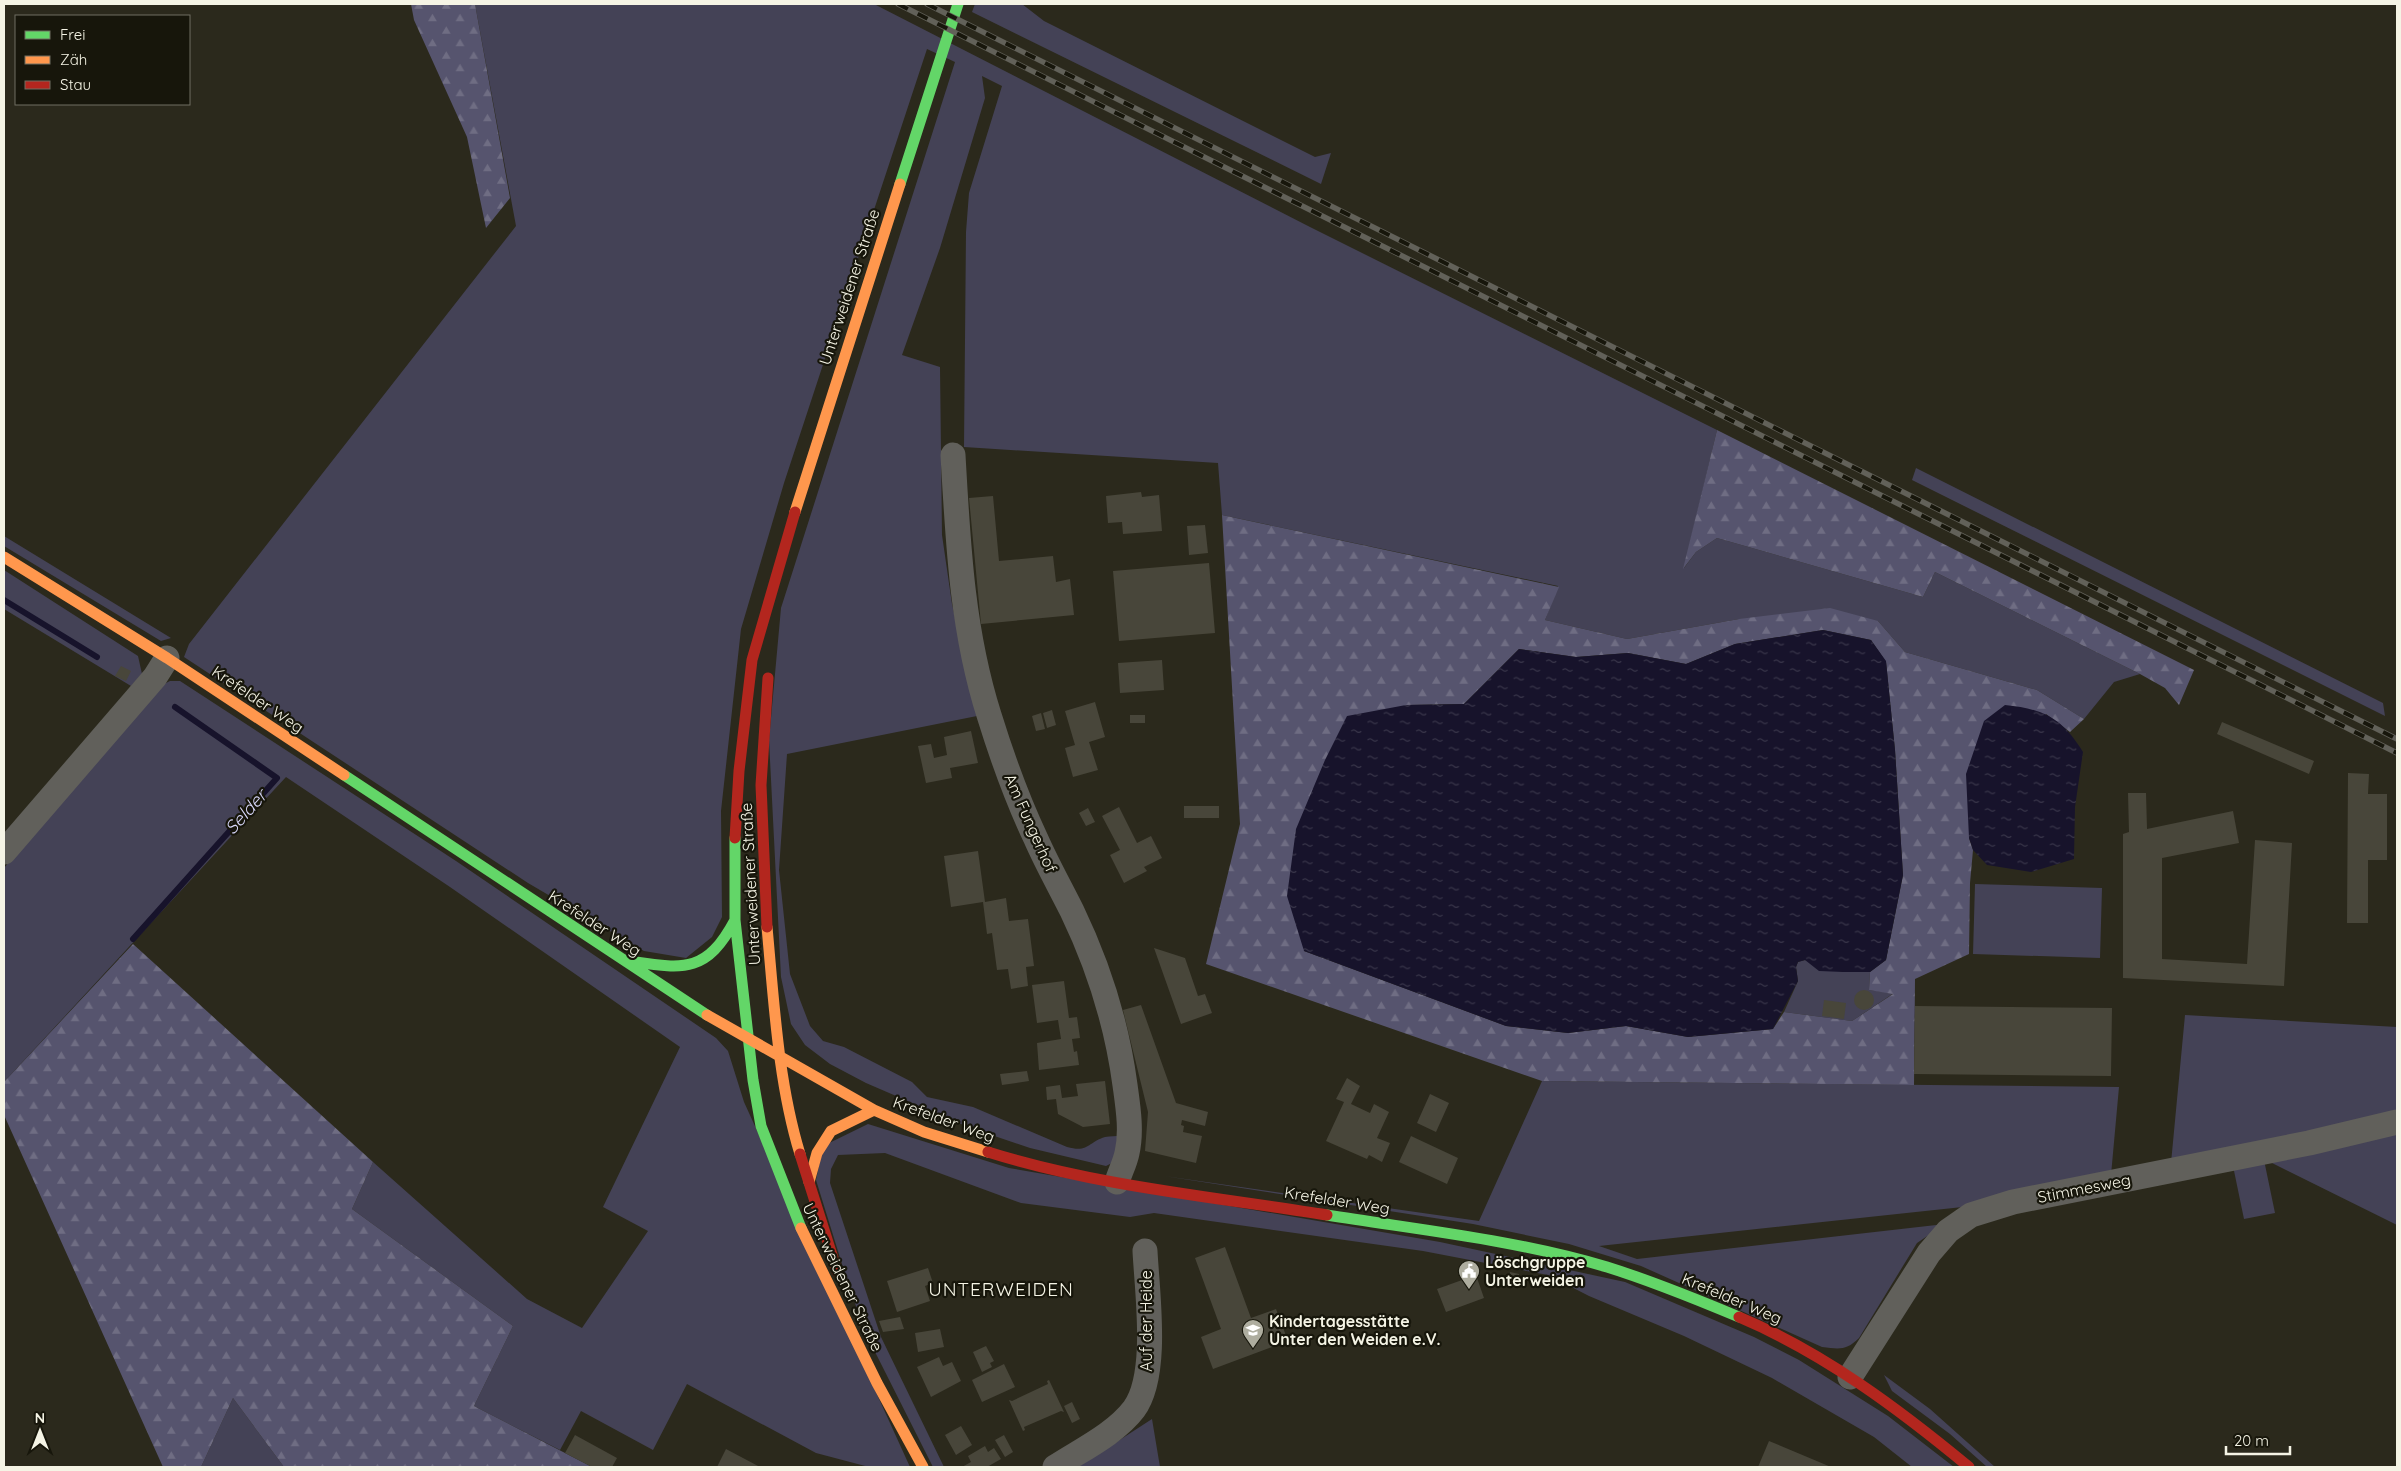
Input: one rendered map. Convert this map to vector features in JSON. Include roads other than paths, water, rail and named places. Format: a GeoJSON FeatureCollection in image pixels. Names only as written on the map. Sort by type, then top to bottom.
{"type":"FeatureCollection","features":[{"type":"Feature","properties":{"kind":"street","name":"Unterweidener Straße"},"geometry":{"type":"LineString","coordinates":[[923,1467],[877,1383],[795,1217],[761,1126],[753,1080],[735,920],[734,832],[738,770],[752,660],[762,619],[776,582],[799,494],[958,4]]}},
{"type":"Feature","properties":{"kind":"street","name":"Am Fungerhof"},"geometry":{"type":"LineString","coordinates":[[953,455],[962,591],[971,643],[988,713],[1008,770],[1036,839],[1072,912],[1094,963],[1114,1026],[1123,1070],[1129,1125],[1127,1153],[1117,1182]]}},
{"type":"Feature","properties":{"kind":"street","name":"Krefelder Weg"},"geometry":{"type":"LineString","coordinates":[[4,557],[167,658],[622,960],[749,1040],[874,1110],[924,1132],[1025,1164],[1117,1182],[1499,1242],[1607,1267],[1697,1299],[1775,1332],[1850,1377],[1916,1423],[1970,1467]]}},
{"type":"Feature","properties":{"kind":"street","name":"Unterweidener Straße"},"geometry":{"type":"LineString","coordinates":[[771,641],[776,582]]}},
{"type":"Feature","properties":{"kind":"street"},"geometry":{"type":"LineString","coordinates":[[4,852],[155,678],[167,658]]}},
{"type":"Feature","properties":{"kind":"street","name":"Unterweidener Straße"},"geometry":{"type":"LineString","coordinates":[[768,670],[761,785],[764,881],[773,995],[790,1121],[829,1247],[877,1383]]}},
{"type":"Feature","properties":{"kind":"street","name":"Unterweidener Straße"},"geometry":{"type":"LineString","coordinates":[[622,960],[677,967],[693,965],[706,959],[718,950],[735,920]]}},
{"type":"Feature","properties":{"kind":"street","name":"Unterweidener Straße"},"geometry":{"type":"LineString","coordinates":[[809,1182],[817,1153],[831,1131],[874,1110]]}},
{"type":"Feature","properties":{"kind":"street","name":"Stimmesweg"},"geometry":{"type":"LineString","coordinates":[[1850,1377],[1929,1253],[1948,1230],[1971,1215],[2013,1202],[2309,1143],[2397,1122]]}},
{"type":"Feature","properties":{"kind":"street","name":"Auf der Heide"},"geometry":{"type":"LineString","coordinates":[[1055,1467],[1107,1434],[1135,1408],[1141,1394],[1146,1379],[1150,1344],[1145,1252]]}},
{"type":"Feature","properties":{"kind":"water"},"geometry":{"type":"Polygon","coordinates":[[[1823,630],[1871,640],[1886,661],[1895,750],[1903,875],[1886,960],[1870,972],[1819,971],[1805,960],[1798,962],[1796,967],[1798,981],[1773,1029],[1688,1037],[1626,1026],[1568,1033],[1506,1026],[1304,951],[1287,896],[1296,829],[1325,760],[1347,716],[1406,705],[1464,704],[1519,649],[1576,657],[1628,653],[1686,664],[1735,644],[1823,630]]]}},
{"type":"Feature","properties":{"kind":"water"},"geometry":{"type":"Polygon","coordinates":[[[2005,705],[2031,709],[2051,717],[2067,731],[2083,752],[2075,807],[2074,859],[2031,872],[1987,865],[1973,850],[1969,838],[1966,774],[1984,721],[2005,705]]]}},
{"type":"Feature","properties":{"kind":"waterway","name":"Selder"},"geometry":{"type":"LineString","coordinates":[[4,600],[97,657]]}},
{"type":"Feature","properties":{"kind":"waterway","name":"Selder"},"geometry":{"type":"LineString","coordinates":[[133,939],[277,778],[175,707]]}},
{"type":"Feature","properties":{"kind":"railway"},"geometry":{"type":"LineString","coordinates":[[898,4],[2397,753]]}},
{"type":"Feature","properties":{"kind":"railway"},"geometry":{"type":"LineString","coordinates":[[927,4],[2397,739]]}},
{"type":"Feature","properties":{"kind":"place","name":"Löschgruppe Unterweiden"},"geometry":{"type":"Point","coordinates":[1469,1290]}},
{"type":"Feature","properties":{"kind":"place","name":"Kindertagesstätte Unter den Weiden e.V."},"geometry":{"type":"Point","coordinates":[1253,1349]}},
{"type":"Feature","properties":{"kind":"district","name":"UNTERWEIDEN"},"geometry":{"type":"Point","coordinates":[1001,1289]}}]}
